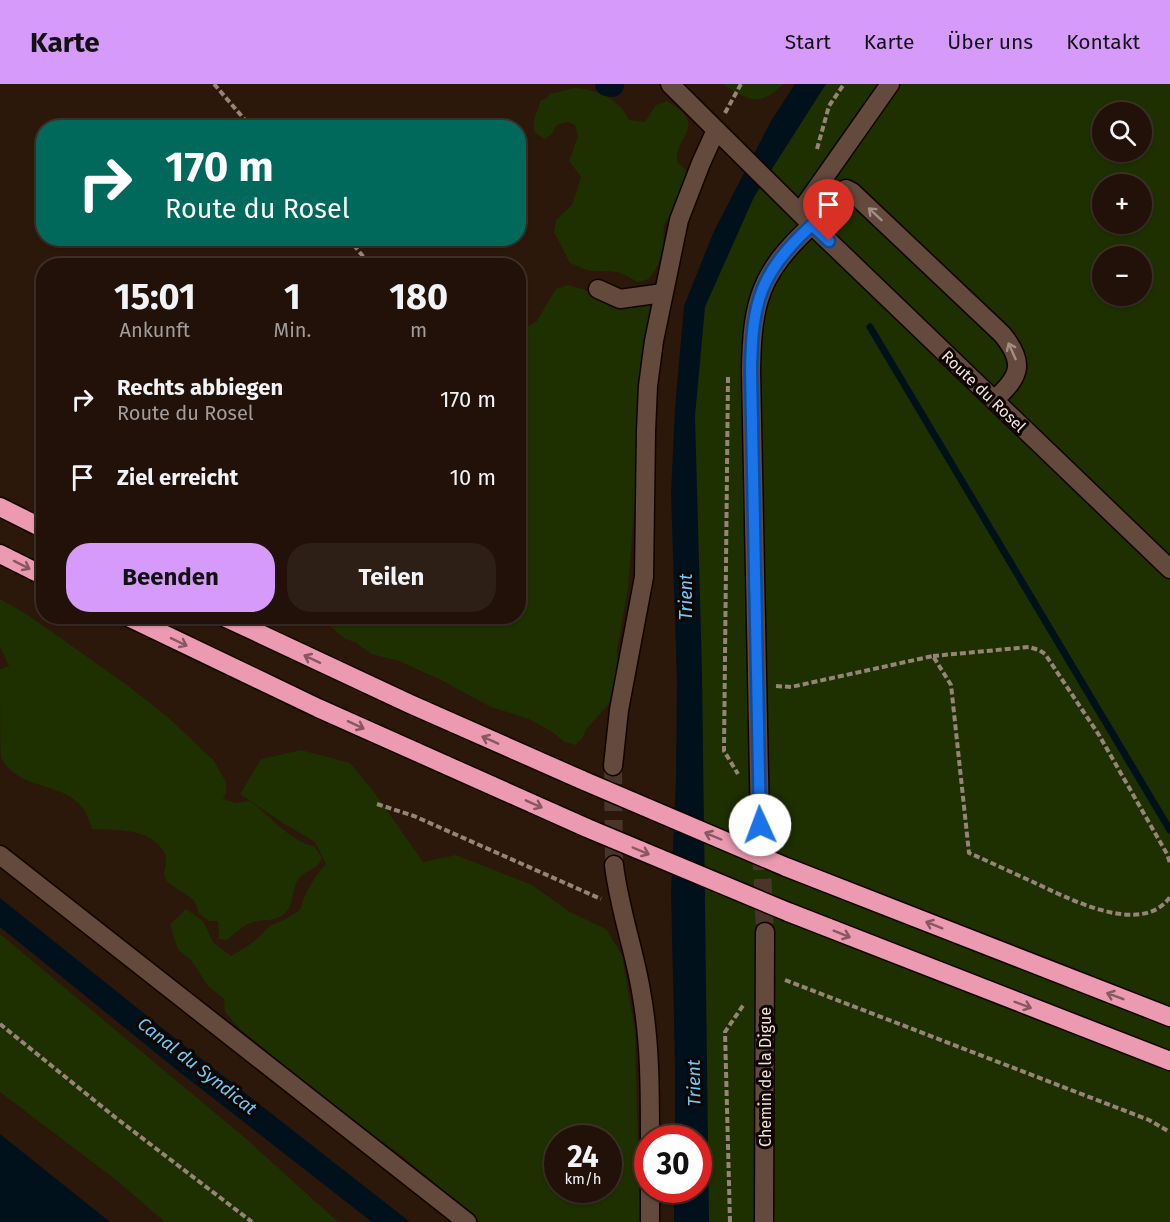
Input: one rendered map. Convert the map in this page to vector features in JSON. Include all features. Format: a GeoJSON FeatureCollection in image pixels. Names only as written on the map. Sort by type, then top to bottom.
{"type":"FeatureCollection","features":[{"type":"Feature","properties":{"kind":"highway"},"geometry":{"type":"LineString","coordinates":[[0,507],[36,525]]}},
{"type":"Feature","properties":{"kind":"highway"},"geometry":{"type":"LineString","coordinates":[[0,554],[36,572]]}},
{"type":"Feature","properties":{"kind":"highway"},"geometry":{"type":"LineString","coordinates":[[143,624],[318,708],[587,828],[788,912],[1170,1061]]}},
{"type":"Feature","properties":{"kind":"highway"},"geometry":{"type":"LineString","coordinates":[[239,624],[410,705],[786,867],[1170,1017]]}},
{"type":"Feature","properties":{"kind":"street","name":"Route du Rosel"},"geometry":{"type":"LineString","coordinates":[[670,84],[807,220],[1170,569]]}},
{"type":"Feature","properties":{"kind":"street"},"geometry":{"type":"LineString","coordinates":[[760,825],[751,371],[754,313],[766,277],[807,220],[890,84]]}},
{"type":"Feature","properties":{"kind":"street"},"geometry":{"type":"LineString","coordinates":[[613,766],[619,710],[644,577],[648,386],[654,340],[679,220],[697,171],[722,135]]}},
{"type":"Feature","properties":{"kind":"street"},"geometry":{"type":"LineString","coordinates":[[807,220],[829,196],[846,189],[852,192],[1002,334],[1013,348],[1017,365],[1014,379],[994,400]]}},
{"type":"Feature","properties":{"kind":"street"},"geometry":{"type":"LineString","coordinates":[[598,289],[620,299],[663,292]]}},
{"type":"Feature","properties":{"kind":"street"},"geometry":{"type":"LineString","coordinates":[[0,855],[466,1222]]}},
{"type":"Feature","properties":{"kind":"street"},"geometry":{"type":"LineString","coordinates":[[614,865],[621,908],[637,966],[646,1024],[650,1060],[650,1125]]}},
{"type":"Feature","properties":{"kind":"street","name":"Chemin de la Digue"},"geometry":{"type":"LineString","coordinates":[[764,1222],[765,932]]}},
{"type":"Feature","properties":{"kind":"street"},"geometry":{"type":"LineString","coordinates":[[650,1203],[650,1222]]}},
{"type":"Feature","properties":{"kind":"path"},"geometry":{"type":"LineString","coordinates":[[214,84],[245,120]]}},
{"type":"Feature","properties":{"kind":"path"},"geometry":{"type":"LineString","coordinates":[[722,135],[741,84]]}},
{"type":"Feature","properties":{"kind":"path"},"geometry":{"type":"LineString","coordinates":[[355,246],[364,258]]}},
{"type":"Feature","properties":{"kind":"path"},"geometry":{"type":"LineString","coordinates":[[728,372],[724,751],[742,779]]}},
{"type":"Feature","properties":{"kind":"path"},"geometry":{"type":"LineString","coordinates":[[758,684],[791,687],[933,656],[1029,647],[1040,650],[1045,654],[1099,735],[1170,863]]}},
{"type":"Feature","properties":{"kind":"path"},"geometry":{"type":"LineString","coordinates":[[933,656],[951,685],[969,853],[1086,906],[1111,913],[1131,915],[1155,909],[1170,897]]}},
{"type":"Feature","properties":{"kind":"path"},"geometry":{"type":"LineString","coordinates":[[377,804],[414,816],[621,908]]}},
{"type":"Feature","properties":{"kind":"path"},"geometry":{"type":"LineString","coordinates":[[730,1222],[725,1032],[765,972],[1149,1120],[1170,1132]]}},
{"type":"Feature","properties":{"kind":"path"},"geometry":{"type":"LineString","coordinates":[[0,1024],[116,1118],[252,1222]]}},
{"type":"Feature","properties":{"kind":"green space"},"geometry":{"type":"Polygon","coordinates":[[[722,84],[783,84],[767,97],[753,99],[722,84]]]}},
{"type":"Feature","properties":{"kind":"green space"},"geometry":{"type":"Polygon","coordinates":[[[813,84],[1170,84],[1170,1222],[689,1222],[695,1203],[712,1203],[712,1125],[689,1125],[685,452],[701,303],[747,188],[813,84]]]}},
{"type":"Feature","properties":{"kind":"green space"},"geometry":{"type":"Polygon","coordinates":[[[574,88],[591,90],[606,96],[620,106],[629,120],[645,122],[656,105],[667,101],[680,110],[689,124],[678,152],[677,162],[688,172],[693,194],[686,206],[668,218],[664,226],[663,250],[658,265],[649,279],[637,282],[620,273],[591,271],[570,263],[554,232],[556,220],[572,205],[581,177],[569,161],[578,136],[575,125],[568,122],[557,125],[552,134],[545,139],[535,133],[533,123],[541,100],[546,99],[550,94],[574,88]]]}},
{"type":"Feature","properties":{"kind":"green space"},"geometry":{"type":"Polygon","coordinates":[[[568,285],[585,290],[615,307],[626,309],[642,302],[650,305],[628,588],[617,651],[618,667],[613,699],[575,745],[563,741],[551,731],[529,719],[491,707],[399,661],[371,654],[355,642],[345,639],[328,624],[526,624],[526,327],[536,322],[556,289],[568,285]]]}},
{"type":"Feature","properties":{"kind":"green space"},"geometry":{"type":"Polygon","coordinates":[[[0,599],[28,615],[36,621],[36,624],[41,624],[169,718],[214,761],[226,782],[226,793],[223,799],[236,803],[250,801],[297,840],[314,846],[322,858],[298,880],[290,906],[284,914],[273,919],[253,922],[226,940],[219,939],[218,921],[209,921],[198,913],[195,902],[166,879],[165,855],[154,841],[147,836],[130,831],[92,829],[83,808],[74,799],[18,776],[9,769],[1,758],[0,669],[9,666],[0,647],[0,599]]]}},
{"type":"Feature","properties":{"kind":"green space"},"geometry":{"type":"Polygon","coordinates":[[[301,750],[350,763],[374,792],[423,862],[456,855],[532,885],[570,912],[606,929],[622,955],[635,1031],[637,1125],[634,1125],[634,1203],[640,1203],[640,1222],[480,1222],[400,1154],[346,1117],[240,1029],[225,1012],[224,999],[208,986],[191,960],[178,950],[170,925],[186,909],[203,921],[213,942],[231,956],[251,944],[271,925],[300,910],[310,885],[326,864],[315,842],[240,794],[261,759],[301,750]]]}},
{"type":"Feature","properties":{"kind":"green space"},"geometry":{"type":"Polygon","coordinates":[[[0,934],[243,1136],[338,1222],[165,1222],[116,1180],[0,1092],[0,934]]]}},
{"type":"Feature","properties":{"kind":"water","name":"Trient"},"geometry":{"type":"Polygon","coordinates":[[[795,84],[826,84],[754,197],[705,307],[695,416],[702,672],[708,1125],[675,1125],[671,892],[677,682],[671,493],[675,408],[684,306],[714,231],[771,121],[795,84]]]}},
{"type":"Feature","properties":{"kind":"water","name":"Canal du Syndicat"},"geometry":{"type":"Polygon","coordinates":[[[0,898],[410,1222],[372,1222],[177,1070],[0,927],[0,898]]]}},
{"type":"Feature","properties":{"kind":"water"},"geometry":{"type":"Polygon","coordinates":[[[0,1134],[110,1222],[0,1222],[0,1134]]]}},
{"type":"Feature","properties":{"kind":"water"},"geometry":{"type":"Polygon","coordinates":[[[674,1203],[709,1203],[709,1222],[674,1222],[674,1203]]]}},
{"type":"Feature","properties":{"kind":"waterway"},"geometry":{"type":"LineString","coordinates":[[607,84],[612,85]]}},
{"type":"Feature","properties":{"kind":"waterway"},"geometry":{"type":"LineString","coordinates":[[870,327],[1170,830]]}},
{"type":"Feature","properties":{"kind":"tunnel"},"geometry":{"type":"LineString","coordinates":[[613,766],[614,865]]}},
{"type":"Feature","properties":{"kind":"tunnel"},"geometry":{"type":"LineString","coordinates":[[760,825],[765,932]]}},
{"type":"Feature","properties":{"kind":"route"},"geometry":{"type":"LineString","coordinates":[[760,825],[751,371],[754,313],[766,277],[803,233],[812,225],[829,241]]}}]}
